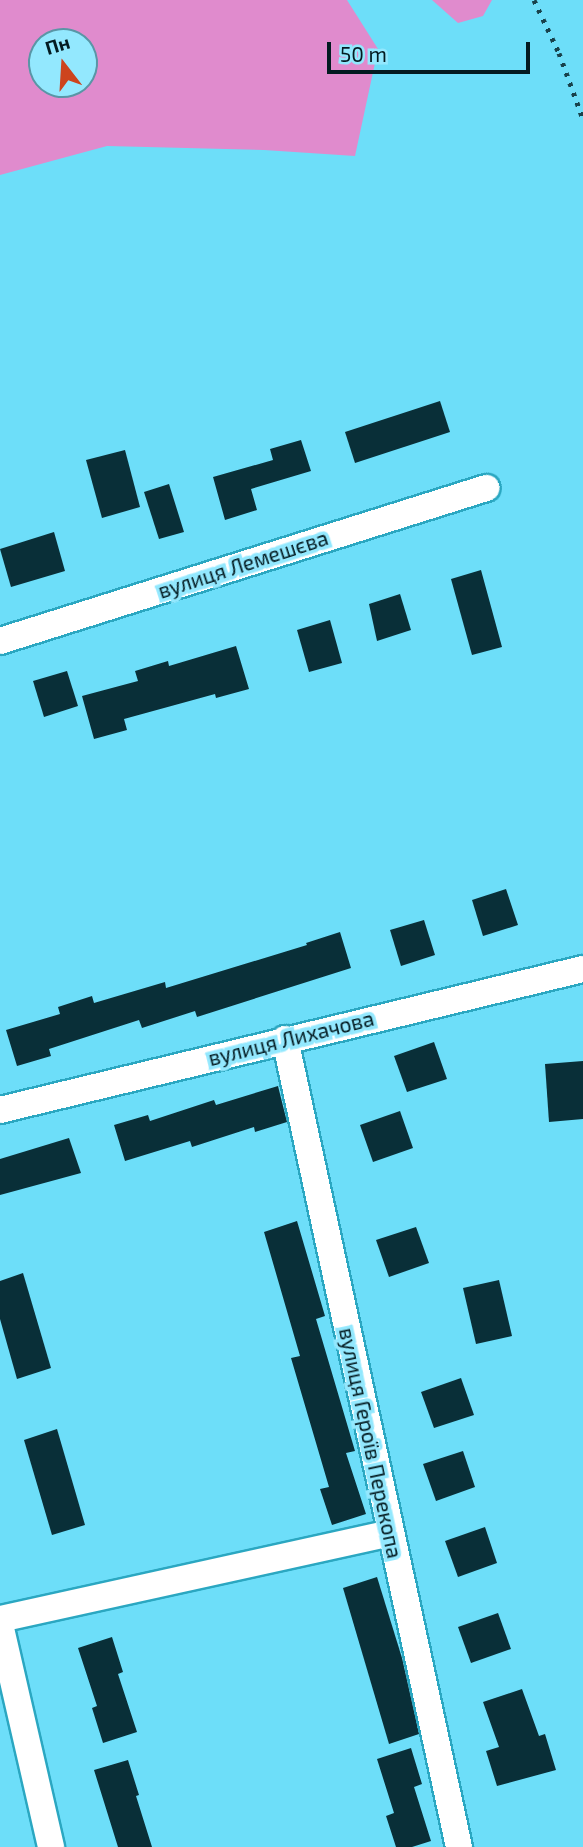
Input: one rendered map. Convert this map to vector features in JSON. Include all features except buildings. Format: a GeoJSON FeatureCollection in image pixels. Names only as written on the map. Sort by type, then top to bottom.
{"type":"FeatureCollection","features":[{"type":"Feature","properties":{"kind":"street","name":"вулиця Лемешєва"},"geometry":{"type":"LineString","coordinates":[[0,641],[486,488]]}},
{"type":"Feature","properties":{"kind":"street","name":"вулиця Лихачова"},"geometry":{"type":"LineString","coordinates":[[0,1110],[583,969]]}},
{"type":"Feature","properties":{"kind":"street","name":"вулиця Героїв Перекопа"},"geometry":{"type":"LineString","coordinates":[[285,1039],[459,1847]]}},
{"type":"Feature","properties":{"kind":"street"},"geometry":{"type":"LineString","coordinates":[[51,1847],[0,1621],[391,1533]]}},
{"type":"Feature","properties":{"kind":"shaded area"},"geometry":{"type":"Polygon","coordinates":[[[0,0],[347,0],[378,49],[355,156],[264,150],[107,146],[0,175],[0,0]]]}},
{"type":"Feature","properties":{"kind":"shaded area"},"geometry":{"type":"Polygon","coordinates":[[[432,0],[492,0],[483,16],[458,23],[432,0]]]}},
{"type":"Feature","properties":{"kind":"railway"},"geometry":{"type":"LineString","coordinates":[[534,0],[559,53],[583,119]]}}]}
